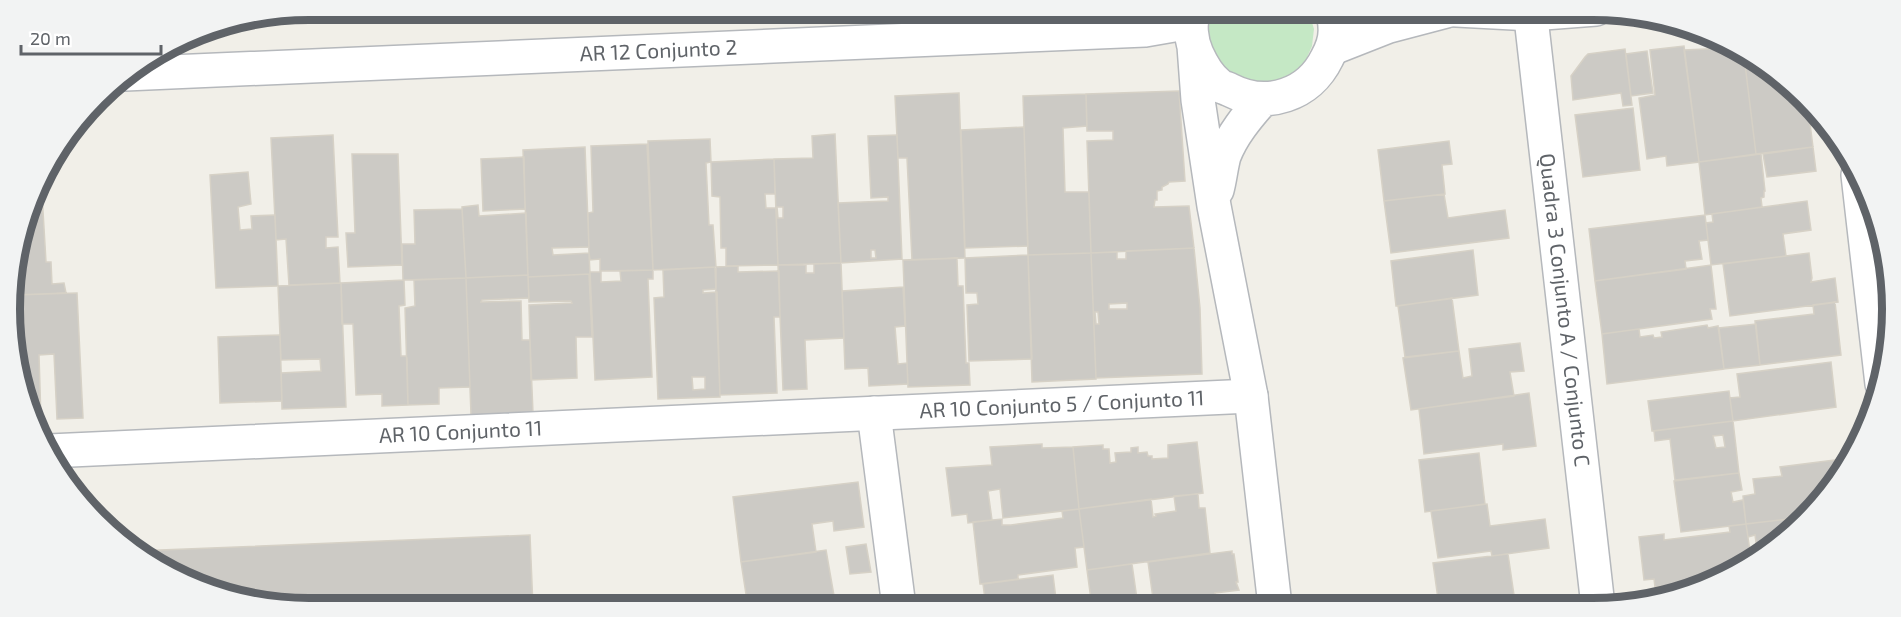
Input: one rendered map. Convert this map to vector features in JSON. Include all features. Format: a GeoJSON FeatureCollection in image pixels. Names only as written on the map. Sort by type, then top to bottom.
{"type":"FeatureCollection","features":[{"type":"Feature","properties":{"kind":"street"},"geometry":{"type":"LineString","coordinates":[[1192,20],[1203,67],[1218,84],[1239,95],[1262,100],[1285,96],[1306,86],[1322,69],[1333,48],[1334,20]]}},
{"type":"Feature","properties":{"kind":"street"},"geometry":{"type":"LineString","coordinates":[[1192,20],[1198,100],[1214,206],[1251,396],[1274,598]]}},
{"type":"Feature","properties":{"kind":"street","name":"AR 12 Conjunto 2"},"geometry":{"type":"LineString","coordinates":[[141,73],[1145,30],[1192,20]]}},
{"type":"Feature","properties":{"kind":"street"},"geometry":{"type":"LineString","coordinates":[[1333,48],[1409,20]]}},
{"type":"Feature","properties":{"kind":"street","name":"Quadra 3 Conjunto A / Conjunto C"},"geometry":{"type":"LineString","coordinates":[[1531,20],[1597,598]]}},
{"type":"Feature","properties":{"kind":"street"},"geometry":{"type":"LineString","coordinates":[[1214,206],[1224,157],[1234,135],[1262,100]]}},
{"type":"Feature","properties":{"kind":"street"},"geometry":{"type":"LineString","coordinates":[[1860,197],[1878,352]]}},
{"type":"Feature","properties":{"kind":"street","name":"AR 10 Conjunto 5 / Conjunto 11"},"geometry":{"type":"LineString","coordinates":[[874,413],[1251,396]]}},
{"type":"Feature","properties":{"kind":"street"},"geometry":{"type":"LineString","coordinates":[[874,413],[898,598]]}},
{"type":"Feature","properties":{"kind":"street","name":"AR 10 Conjunto 11"},"geometry":{"type":"LineString","coordinates":[[57,451],[874,413]]}},
{"type":"Feature","properties":{"kind":"green space"},"geometry":{"type":"Polygon","coordinates":[[[1207,20],[1311,20],[1314,29],[1312,46],[1305,62],[1293,75],[1262,87],[1230,77],[1209,51],[1207,20]]]}},
{"type":"Feature","properties":{"kind":"building"},"geometry":{"type":"Polygon","coordinates":[[[1684,46],[1699,162],[1667,166],[1666,156],[1647,159],[1639,98],[1655,95],[1650,50],[1684,46]]]}},
{"type":"Feature","properties":{"kind":"building"},"geometry":{"type":"Polygon","coordinates":[[[1719,48],[1745,63],[1756,154],[1699,162],[1684,50],[1719,48]]]}},
{"type":"Feature","properties":{"kind":"building"},"geometry":{"type":"Polygon","coordinates":[[[1625,49],[1632,105],[1623,106],[1621,93],[1573,100],[1571,76],[1588,54],[1625,49]]]}},
{"type":"Feature","properties":{"kind":"building"},"geometry":{"type":"Polygon","coordinates":[[[1647,51],[1653,93],[1631,96],[1626,54],[1647,51]]]}},
{"type":"Feature","properties":{"kind":"building"},"geometry":{"type":"Polygon","coordinates":[[[1745,63],[1783,91],[1809,117],[1813,147],[1756,154],[1745,63]]]}},
{"type":"Feature","properties":{"kind":"building"},"geometry":{"type":"Polygon","coordinates":[[[1179,91],[1185,181],[1169,182],[1162,187],[1162,190],[1157,191],[1154,207],[1189,206],[1194,248],[1091,253],[1087,141],[1113,140],[1113,131],[1087,131],[1086,94],[1179,91]]]}},
{"type":"Feature","properties":{"kind":"building"},"geometry":{"type":"Polygon","coordinates":[[[959,93],[965,258],[912,260],[907,158],[898,158],[895,96],[959,93]]]}},
{"type":"Feature","properties":{"kind":"building"},"geometry":{"type":"Polygon","coordinates":[[[1086,94],[1087,126],[1063,128],[1065,192],[1089,192],[1091,253],[1028,255],[1023,96],[1086,94]]]}},
{"type":"Feature","properties":{"kind":"building"},"geometry":{"type":"Polygon","coordinates":[[[1633,108],[1640,170],[1583,177],[1575,115],[1633,108]]]}},
{"type":"Feature","properties":{"kind":"building"},"geometry":{"type":"Polygon","coordinates":[[[1024,127],[1028,246],[965,248],[961,130],[1024,127]]]}},
{"type":"Feature","properties":{"kind":"building"},"geometry":{"type":"Polygon","coordinates":[[[835,134],[841,263],[778,265],[774,159],[813,158],[812,136],[835,134]],[[777,207],[778,218],[783,218],[783,207],[777,207]]]}},
{"type":"Feature","properties":{"kind":"building"},"geometry":{"type":"Polygon","coordinates":[[[333,135],[338,237],[326,237],[326,248],[338,247],[340,283],[289,285],[286,239],[276,240],[271,138],[333,135]]]}},
{"type":"Feature","properties":{"kind":"building"},"geometry":{"type":"Polygon","coordinates":[[[897,135],[902,259],[841,263],[838,203],[888,201],[888,197],[871,198],[868,136],[897,135]],[[871,250],[871,258],[876,258],[875,250],[871,250]]]}},
{"type":"Feature","properties":{"kind":"building"},"geometry":{"type":"Polygon","coordinates":[[[710,139],[711,162],[706,163],[709,225],[713,225],[716,267],[653,270],[648,141],[710,139]]]}},
{"type":"Feature","properties":{"kind":"building"},"geometry":{"type":"Polygon","coordinates":[[[1449,141],[1452,164],[1442,165],[1445,194],[1384,201],[1378,150],[1449,141]]]}},
{"type":"Feature","properties":{"kind":"building"},"geometry":{"type":"Polygon","coordinates":[[[647,144],[653,270],[600,271],[600,259],[590,260],[589,253],[588,213],[593,212],[591,146],[647,144]]]}},
{"type":"Feature","properties":{"kind":"building"},"geometry":{"type":"Polygon","coordinates":[[[585,147],[589,247],[552,248],[553,255],[589,253],[590,274],[528,277],[523,150],[585,147]]]}},
{"type":"Feature","properties":{"kind":"building"},"geometry":{"type":"Polygon","coordinates":[[[1813,147],[1816,171],[1767,177],[1763,154],[1813,147]]]}},
{"type":"Feature","properties":{"kind":"building"},"geometry":{"type":"Polygon","coordinates":[[[352,154],[398,154],[402,265],[348,267],[346,233],[355,233],[352,154]]]}},
{"type":"Feature","properties":{"kind":"building"},"geometry":{"type":"Polygon","coordinates":[[[1761,154],[1765,191],[1764,197],[1761,198],[1762,207],[1705,215],[1699,162],[1761,154]]]}},
{"type":"Feature","properties":{"kind":"building"},"geometry":{"type":"Polygon","coordinates":[[[524,157],[525,209],[483,211],[481,159],[524,157]]]}},
{"type":"Feature","properties":{"kind":"building"},"geometry":{"type":"Polygon","coordinates":[[[774,159],[775,194],[765,194],[766,208],[776,208],[778,265],[726,266],[726,248],[721,248],[720,197],[712,196],[711,162],[774,159]]]}},
{"type":"Feature","properties":{"kind":"building"},"geometry":{"type":"Polygon","coordinates":[[[248,172],[251,204],[238,207],[240,230],[252,229],[251,216],[275,215],[278,286],[216,288],[210,175],[248,172]]]}},
{"type":"Feature","properties":{"kind":"building"},"geometry":{"type":"Polygon","coordinates":[[[1444,194],[1448,218],[1505,210],[1509,238],[1391,253],[1384,201],[1444,194]]]}},
{"type":"Feature","properties":{"kind":"building"},"geometry":{"type":"Polygon","coordinates":[[[42,196],[46,262],[51,262],[52,284],[64,283],[66,293],[20,295],[29,234],[42,196]]]}},
{"type":"Feature","properties":{"kind":"building"},"geometry":{"type":"Polygon","coordinates":[[[1807,201],[1811,230],[1783,234],[1786,256],[1711,265],[1706,223],[1713,222],[1712,214],[1807,201]]]}},
{"type":"Feature","properties":{"kind":"building"},"geometry":{"type":"Polygon","coordinates":[[[478,205],[479,216],[526,213],[528,275],[466,278],[462,207],[478,205]]]}},
{"type":"Feature","properties":{"kind":"building"},"geometry":{"type":"Polygon","coordinates":[[[462,209],[466,278],[403,280],[402,244],[415,244],[414,210],[462,209]]]}},
{"type":"Feature","properties":{"kind":"building"},"geometry":{"type":"Polygon","coordinates":[[[1705,215],[1708,240],[1699,241],[1702,259],[1685,261],[1686,269],[1595,281],[1589,229],[1705,215]]]}},
{"type":"Feature","properties":{"kind":"building"},"geometry":{"type":"Polygon","coordinates":[[[1194,248],[1200,308],[1202,374],[1096,378],[1091,253],[1117,252],[1117,259],[1126,259],[1126,251],[1194,248]],[[1127,303],[1109,304],[1109,309],[1127,309],[1127,303]],[[1095,312],[1096,324],[1099,324],[1098,312],[1095,312]]]}},
{"type":"Feature","properties":{"kind":"building"},"geometry":{"type":"Polygon","coordinates":[[[1473,250],[1478,295],[1396,306],[1391,261],[1473,250]]]}},
{"type":"Feature","properties":{"kind":"building"},"geometry":{"type":"Polygon","coordinates":[[[1091,253],[1096,379],[1032,382],[1028,255],[1091,253]]]}},
{"type":"Feature","properties":{"kind":"building"},"geometry":{"type":"Polygon","coordinates":[[[1809,253],[1811,282],[1835,278],[1838,302],[1730,316],[1723,264],[1809,253]]]}},
{"type":"Feature","properties":{"kind":"building"},"geometry":{"type":"Polygon","coordinates":[[[1028,255],[1032,359],[969,361],[967,305],[978,304],[977,293],[966,293],[965,258],[1028,255]]]}},
{"type":"Feature","properties":{"kind":"building"},"geometry":{"type":"Polygon","coordinates":[[[957,258],[958,286],[963,286],[966,363],[969,363],[970,385],[908,387],[903,260],[957,258]]]}},
{"type":"Feature","properties":{"kind":"building"},"geometry":{"type":"Polygon","coordinates":[[[841,263],[844,338],[805,340],[807,389],[783,390],[778,265],[806,265],[806,273],[814,273],[814,264],[841,263]]]}},
{"type":"Feature","properties":{"kind":"building"},"geometry":{"type":"Polygon","coordinates":[[[1711,265],[1716,309],[1710,309],[1712,319],[1602,334],[1595,281],[1711,265]]]}},
{"type":"Feature","properties":{"kind":"building"},"geometry":{"type":"Polygon","coordinates":[[[738,266],[738,272],[779,271],[780,317],[774,317],[777,393],[720,395],[715,267],[738,266]]]}},
{"type":"Feature","properties":{"kind":"building"},"geometry":{"type":"Polygon","coordinates":[[[716,267],[716,289],[703,290],[703,293],[717,292],[720,397],[658,399],[654,298],[664,297],[663,270],[716,267]],[[692,377],[693,390],[705,389],[705,377],[692,377]]]}},
{"type":"Feature","properties":{"kind":"building"},"geometry":{"type":"Polygon","coordinates":[[[653,270],[653,279],[648,279],[652,377],[595,380],[590,272],[601,272],[601,282],[621,281],[620,271],[653,270]]]}},
{"type":"Feature","properties":{"kind":"building"},"geometry":{"type":"Polygon","coordinates":[[[589,274],[592,337],[576,337],[577,378],[531,380],[529,305],[572,303],[571,301],[529,302],[528,277],[589,274]]]}},
{"type":"Feature","properties":{"kind":"building"},"geometry":{"type":"Polygon","coordinates":[[[528,275],[529,298],[482,300],[481,302],[521,301],[522,340],[530,340],[533,413],[471,415],[466,278],[528,275]]]}},
{"type":"Feature","properties":{"kind":"building"},"geometry":{"type":"Polygon","coordinates":[[[466,278],[470,387],[439,388],[439,404],[408,405],[405,308],[415,306],[414,280],[466,278]]]}},
{"type":"Feature","properties":{"kind":"building"},"geometry":{"type":"Polygon","coordinates":[[[404,280],[405,305],[399,306],[401,356],[407,358],[408,405],[382,406],[382,394],[356,395],[353,324],[342,324],[341,283],[404,280]]]}},
{"type":"Feature","properties":{"kind":"building"},"geometry":{"type":"Polygon","coordinates":[[[341,283],[346,407],[282,409],[281,373],[321,371],[320,359],[281,360],[278,286],[341,283]]]}},
{"type":"Feature","properties":{"kind":"building"},"geometry":{"type":"Polygon","coordinates":[[[903,287],[905,326],[895,327],[898,364],[907,363],[908,384],[869,386],[868,368],[845,369],[842,291],[903,287]]]}},
{"type":"Feature","properties":{"kind":"building"},"geometry":{"type":"Polygon","coordinates":[[[77,293],[83,418],[57,419],[54,354],[39,355],[41,419],[25,365],[20,327],[20,295],[77,293]]]}},
{"type":"Feature","properties":{"kind":"building"},"geometry":{"type":"Polygon","coordinates":[[[1452,298],[1459,351],[1405,357],[1398,306],[1452,298]]]}},
{"type":"Feature","properties":{"kind":"building"},"geometry":{"type":"Polygon","coordinates":[[[1835,302],[1841,355],[1760,365],[1755,321],[1814,314],[1813,305],[1835,302]]]}},
{"type":"Feature","properties":{"kind":"building"},"geometry":{"type":"Polygon","coordinates":[[[1756,324],[1760,365],[1724,369],[1719,328],[1756,324]]]}},
{"type":"Feature","properties":{"kind":"building"},"geometry":{"type":"Polygon","coordinates":[[[1707,325],[1708,328],[1718,326],[1724,369],[1607,384],[1602,334],[1639,329],[1640,337],[1653,335],[1654,338],[1662,337],[1661,332],[1707,325]]]}},
{"type":"Feature","properties":{"kind":"building"},"geometry":{"type":"Polygon","coordinates":[[[280,335],[282,401],[220,403],[218,337],[280,335]]]}},
{"type":"Feature","properties":{"kind":"building"},"geometry":{"type":"Polygon","coordinates":[[[1520,343],[1524,371],[1510,372],[1514,396],[1411,410],[1403,358],[1459,351],[1463,378],[1472,376],[1469,349],[1520,343]]]}},
{"type":"Feature","properties":{"kind":"building"},"geometry":{"type":"Polygon","coordinates":[[[1831,362],[1836,407],[1733,421],[1730,398],[1740,397],[1737,374],[1831,362]]]}},
{"type":"Feature","properties":{"kind":"building"},"geometry":{"type":"Polygon","coordinates":[[[1729,391],[1733,421],[1652,431],[1648,401],[1729,391]]]}},
{"type":"Feature","properties":{"kind":"building"},"geometry":{"type":"Polygon","coordinates":[[[1529,393],[1536,446],[1503,450],[1503,444],[1424,454],[1419,409],[1529,393]]]}},
{"type":"Feature","properties":{"kind":"building"},"geometry":{"type":"Polygon","coordinates":[[[1733,421],[1739,473],[1675,480],[1670,439],[1655,441],[1654,431],[1733,421]],[[1723,435],[1713,436],[1716,448],[1725,447],[1723,435]]]}},
{"type":"Feature","properties":{"kind":"building"},"geometry":{"type":"Polygon","coordinates":[[[1197,442],[1203,493],[1079,509],[1073,447],[1103,445],[1103,449],[1109,449],[1110,463],[1116,462],[1115,453],[1131,452],[1131,448],[1138,447],[1138,453],[1147,452],[1152,459],[1168,458],[1168,445],[1197,442]]]}},
{"type":"Feature","properties":{"kind":"building"},"geometry":{"type":"Polygon","coordinates":[[[1042,444],[1042,448],[1073,447],[1079,509],[1003,518],[1000,489],[988,491],[992,520],[968,523],[967,514],[952,516],[946,468],[992,465],[990,447],[1042,444]]]}},
{"type":"Feature","properties":{"kind":"building"},"geometry":{"type":"Polygon","coordinates":[[[1479,453],[1485,504],[1425,512],[1419,460],[1479,453]]]}},
{"type":"Feature","properties":{"kind":"building"},"geometry":{"type":"Polygon","coordinates":[[[1839,459],[1810,499],[1791,519],[1746,524],[1743,496],[1755,494],[1753,479],[1782,476],[1780,467],[1839,459]]]}},
{"type":"Feature","properties":{"kind":"building"},"geometry":{"type":"Polygon","coordinates":[[[1739,473],[1742,490],[1731,492],[1733,502],[1743,500],[1746,524],[1681,532],[1674,481],[1739,473]]]}},
{"type":"Feature","properties":{"kind":"building"},"geometry":{"type":"Polygon","coordinates":[[[858,482],[864,527],[834,531],[833,521],[812,524],[816,552],[741,562],[733,497],[858,482]]]}},
{"type":"Feature","properties":{"kind":"building"},"geometry":{"type":"Polygon","coordinates":[[[1198,494],[1199,508],[1205,508],[1210,553],[1087,570],[1079,509],[1151,499],[1153,517],[1156,516],[1155,514],[1176,511],[1174,496],[1198,494]]]}},
{"type":"Feature","properties":{"kind":"building"},"geometry":{"type":"Polygon","coordinates":[[[1487,504],[1490,526],[1545,519],[1549,548],[1492,556],[1491,551],[1438,558],[1431,511],[1487,504]]]}},
{"type":"Feature","properties":{"kind":"building"},"geometry":{"type":"Polygon","coordinates":[[[1079,509],[1084,547],[1075,548],[1077,567],[1018,575],[1018,579],[980,584],[973,522],[1002,519],[1002,525],[1011,525],[1063,518],[1062,511],[1079,509]]]}},
{"type":"Feature","properties":{"kind":"building"},"geometry":{"type":"Polygon","coordinates":[[[1791,519],[1757,546],[1755,535],[1748,537],[1746,524],[1791,519]]]}},
{"type":"Feature","properties":{"kind":"building"},"geometry":{"type":"Polygon","coordinates":[[[1746,524],[1750,551],[1703,576],[1677,585],[1655,587],[1654,579],[1644,580],[1639,537],[1664,534],[1664,540],[1730,532],[1729,526],[1746,524]]]}},
{"type":"Feature","properties":{"kind":"building"},"geometry":{"type":"Polygon","coordinates":[[[530,535],[533,598],[308,598],[271,595],[234,588],[198,576],[150,550],[530,535]]]}},
{"type":"Feature","properties":{"kind":"building"},"geometry":{"type":"Polygon","coordinates":[[[866,544],[871,572],[850,574],[846,547],[866,544]]]}},
{"type":"Feature","properties":{"kind":"building"},"geometry":{"type":"Polygon","coordinates":[[[826,550],[834,598],[747,598],[741,562],[826,550]]]}},
{"type":"Feature","properties":{"kind":"building"},"geometry":{"type":"Polygon","coordinates":[[[1232,551],[1239,590],[1215,593],[1216,598],[1153,598],[1148,562],[1232,551]]]}},
{"type":"Feature","properties":{"kind":"building"},"geometry":{"type":"Polygon","coordinates":[[[1508,554],[1514,595],[1494,598],[1438,598],[1433,563],[1508,554]]]}},
{"type":"Feature","properties":{"kind":"building"},"geometry":{"type":"Polygon","coordinates":[[[1132,564],[1137,598],[1091,598],[1087,570],[1132,564]]]}},
{"type":"Feature","properties":{"kind":"building"},"geometry":{"type":"Polygon","coordinates":[[[1053,575],[1056,598],[985,598],[983,584],[1053,575]]]}}]}
